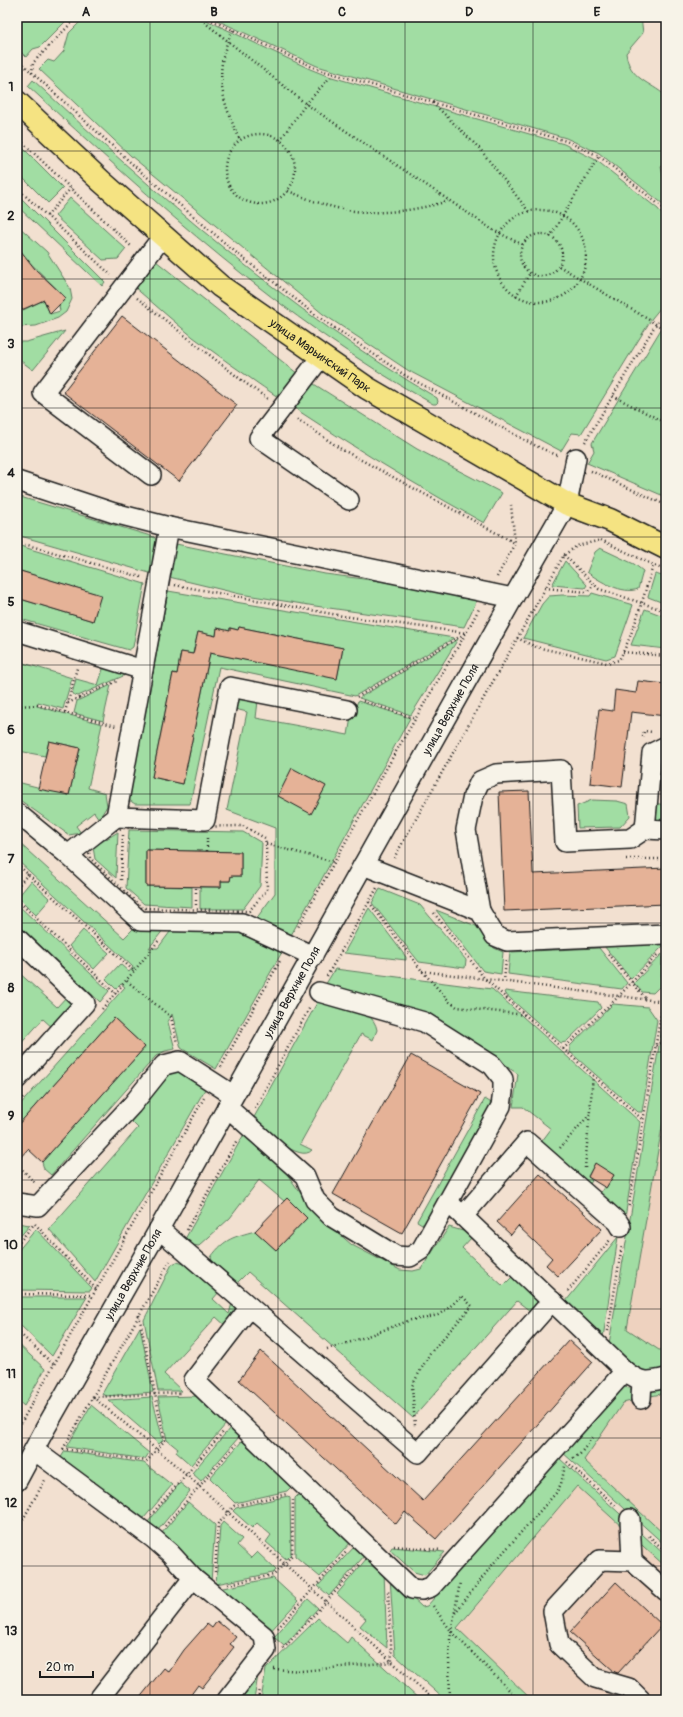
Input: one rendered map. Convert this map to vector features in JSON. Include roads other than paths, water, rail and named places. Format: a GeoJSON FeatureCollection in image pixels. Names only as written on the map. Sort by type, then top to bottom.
{"type":"FeatureCollection","features":[{"type":"Feature","properties":{"kind":"main road","name":"улица Марьинский Парк"},"geometry":{"type":"LineString","coordinates":[[17,102],[101,181],[220,286],[367,388],[568,504],[610,520],[666,548]]}},
{"type":"Feature","properties":{"kind":"street"},"geometry":{"type":"LineString","coordinates":[[151,475],[43,392],[120,280],[164,236]]}},
{"type":"Feature","properties":{"kind":"street"},"geometry":{"type":"LineString","coordinates":[[322,357],[259,438],[349,500]]}},
{"type":"Feature","properties":{"kind":"street"},"geometry":{"type":"LineString","coordinates":[[568,504],[575,461]]}},
{"type":"Feature","properties":{"kind":"street"},"geometry":{"type":"LineString","coordinates":[[17,481],[114,513],[169,527],[513,598]]}},
{"type":"Feature","properties":{"kind":"street","name":"улица Верхние Поля"},"geometry":{"type":"LineString","coordinates":[[17,1481],[513,598],[568,504]]}},
{"type":"Feature","properties":{"kind":"street"},"geometry":{"type":"LineString","coordinates":[[119,823],[132,730],[169,527]]}},
{"type":"Feature","properties":{"kind":"street"},"geometry":{"type":"LineString","coordinates":[[17,632],[143,670]]}},
{"type":"Feature","properties":{"kind":"street"},"geometry":{"type":"LineString","coordinates":[[68,855],[119,823],[205,820],[230,687],[347,710]]}},
{"type":"Feature","properties":{"kind":"street"},"geometry":{"type":"LineString","coordinates":[[645,829],[652,753],[666,746]]}},
{"type":"Feature","properties":{"kind":"street"},"geometry":{"type":"LineString","coordinates":[[666,830],[645,829],[630,839],[565,842],[561,770],[496,774],[480,781],[473,796],[466,830],[480,911],[495,936],[507,941],[594,937],[666,938]]}},
{"type":"Feature","properties":{"kind":"street"},"geometry":{"type":"LineString","coordinates":[[17,813],[68,855],[140,921],[174,916],[242,923],[313,956]]}},
{"type":"Feature","properties":{"kind":"street"},"geometry":{"type":"LineString","coordinates":[[363,866],[385,873],[480,911]]}},
{"type":"Feature","properties":{"kind":"street"},"geometry":{"type":"LineString","coordinates":[[17,938],[85,1003],[17,1079]]}},
{"type":"Feature","properties":{"kind":"street"},"geometry":{"type":"LineString","coordinates":[[17,1202],[38,1206],[132,1105],[164,1065],[180,1061],[213,1082],[230,1101],[246,1124],[305,1176],[315,1200],[332,1217],[396,1256],[410,1257],[420,1250],[501,1106],[503,1079],[492,1065],[424,1022],[319,992]]}},
{"type":"Feature","properties":{"kind":"street"},"geometry":{"type":"LineString","coordinates":[[462,1216],[527,1142],[618,1222],[621,1227]]}},
{"type":"Feature","properties":{"kind":"street"},"geometry":{"type":"LineString","coordinates":[[448,1202],[625,1371],[636,1379],[641,1390],[649,1382],[666,1378]]}},
{"type":"Feature","properties":{"kind":"street"},"geometry":{"type":"LineString","coordinates":[[159,1229],[418,1453],[554,1303]]}},
{"type":"Feature","properties":{"kind":"street"},"geometry":{"type":"LineString","coordinates":[[250,1307],[194,1380],[241,1425],[373,1544],[386,1564],[412,1589],[422,1590],[431,1587],[457,1558],[560,1455],[625,1371]]}},
{"type":"Feature","properties":{"kind":"street"},"geometry":{"type":"LineString","coordinates":[[34,1450],[170,1553],[193,1578],[264,1636],[262,1652],[227,1700]]}},
{"type":"Feature","properties":{"kind":"street"},"geometry":{"type":"LineString","coordinates":[[630,1519],[632,1561]]}},
{"type":"Feature","properties":{"kind":"street"},"geometry":{"type":"LineString","coordinates":[[641,1700],[629,1688],[595,1678],[559,1644],[553,1611],[600,1560],[632,1561],[666,1591]]}},
{"type":"Feature","properties":{"kind":"street"},"geometry":{"type":"LineString","coordinates":[[98,1700],[193,1578]]}}]}
